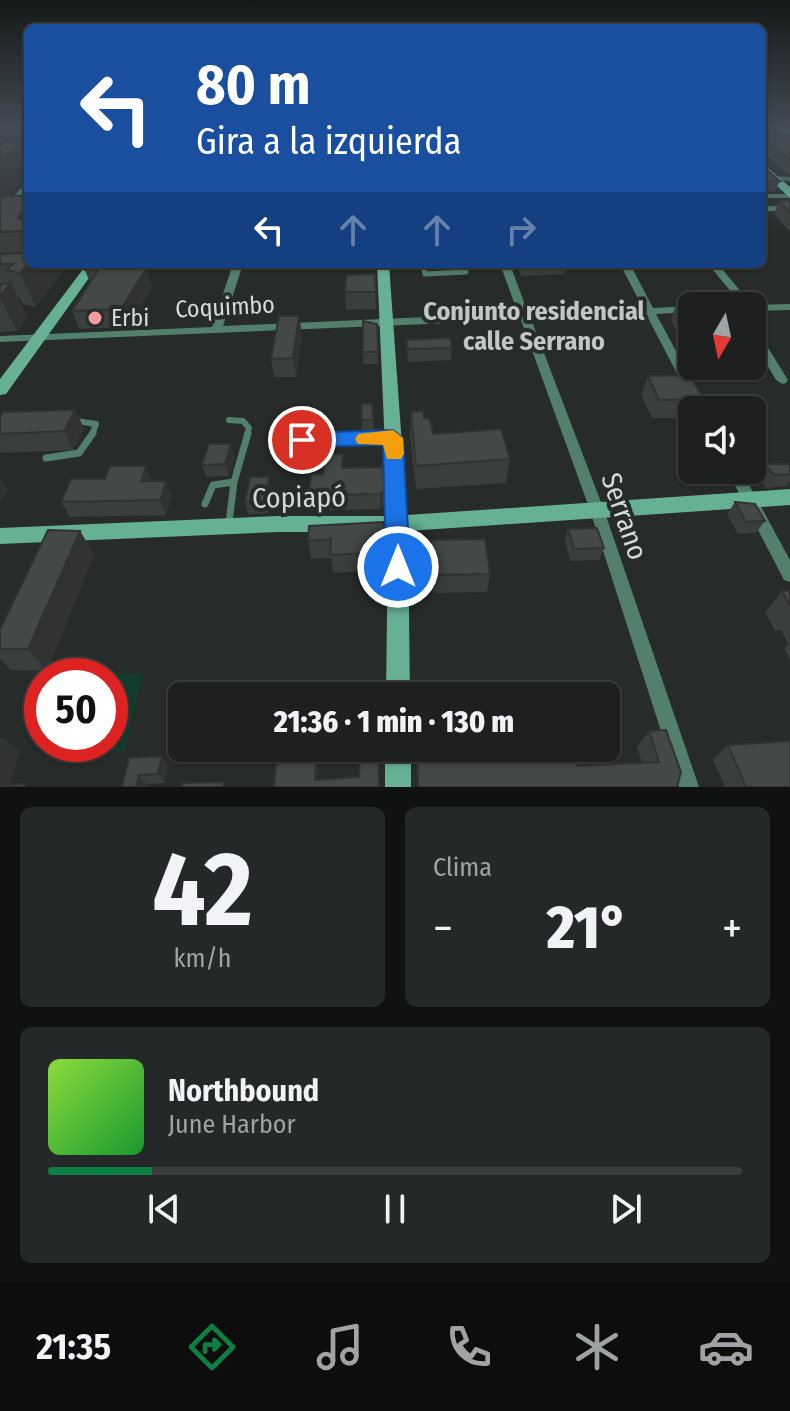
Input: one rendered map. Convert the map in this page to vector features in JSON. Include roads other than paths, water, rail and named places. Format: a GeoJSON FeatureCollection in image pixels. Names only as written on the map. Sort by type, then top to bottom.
{"type":"FeatureCollection","features":[{"type":"Feature","properties":{"kind":"main road"},"geometry":{"type":"LineString","coordinates":[[767,172],[790,195]]}},
{"type":"Feature","properties":{"kind":"main road"},"geometry":{"type":"LineString","coordinates":[[0,390],[90,268]]}},
{"type":"Feature","properties":{"kind":"main road"},"geometry":{"type":"LineString","coordinates":[[383,268],[398,524],[398,682]]}},
{"type":"Feature","properties":{"kind":"main road","name":"Copiapó"},"geometry":{"type":"LineString","coordinates":[[0,536],[228,526],[398,524],[790,497]]}},
{"type":"Feature","properties":{"kind":"main road"},"geometry":{"type":"LineString","coordinates":[[398,762],[398,787]]}},
{"type":"Feature","properties":{"kind":"street"},"geometry":{"type":"LineString","coordinates":[[767,172],[790,179]]}},
{"type":"Feature","properties":{"kind":"street"},"geometry":{"type":"LineString","coordinates":[[0,215],[24,190]]}},
{"type":"Feature","properties":{"kind":"street"},"geometry":{"type":"LineString","coordinates":[[766,196],[790,195]]}},
{"type":"Feature","properties":{"kind":"street"},"geometry":{"type":"LineString","coordinates":[[0,223],[14,223]]}},
{"type":"Feature","properties":{"kind":"street"},"geometry":{"type":"LineString","coordinates":[[216,330],[237,268]]}},
{"type":"Feature","properties":{"kind":"street","name":"Serrano"},"geometry":{"type":"LineString","coordinates":[[507,268],[597,510],[689,787]]}},
{"type":"Feature","properties":{"kind":"street"},"geometry":{"type":"LineString","coordinates":[[628,268],[695,396]]}},
{"type":"Feature","properties":{"kind":"street"},"geometry":{"type":"LineString","coordinates":[[716,268],[735,292]]}},
{"type":"Feature","properties":{"kind":"street"},"geometry":{"type":"LineString","coordinates":[[786,307],[790,319]]}},
{"type":"Feature","properties":{"kind":"street","name":"Coquimbo"},"geometry":{"type":"LineString","coordinates":[[0,339],[678,310]]}},
{"type":"Feature","properties":{"kind":"street"},"geometry":{"type":"LineString","coordinates":[[766,353],[782,380]]}},
{"type":"Feature","properties":{"kind":"street"},"geometry":{"type":"LineString","coordinates":[[741,484],[790,575]]}},
{"type":"Feature","properties":{"kind":"lane"},"geometry":{"type":"LineString","coordinates":[[766,209],[790,208]]}},
{"type":"Feature","properties":{"kind":"lane"},"geometry":{"type":"LineString","coordinates":[[424,268],[425,274],[466,272],[465,268]]}},
{"type":"Feature","properties":{"kind":"lane"},"geometry":{"type":"LineString","coordinates":[[443,268],[444,273]]}},
{"type":"Feature","properties":{"kind":"lane"},"geometry":{"type":"LineString","coordinates":[[228,526],[234,482],[249,428],[243,421],[229,420]]}},
{"type":"Feature","properties":{"kind":"lane"},"geometry":{"type":"LineString","coordinates":[[46,458],[78,456],[95,427],[92,421],[65,422]]}},
{"type":"Feature","properties":{"kind":"lane"},"geometry":{"type":"LineString","coordinates":[[302,440],[393,438]]}},
{"type":"Feature","properties":{"kind":"lane"},"geometry":{"type":"LineString","coordinates":[[205,504],[212,483],[234,482]]}},
{"type":"Feature","properties":{"kind":"place","name":"Erbi"},"geometry":{"type":"Point","coordinates":[95,318]}},
{"type":"Feature","properties":{"kind":"district","name":"Conjunto residencial calle Serrano"},"geometry":{"type":"Point","coordinates":[534,326]}}]}
